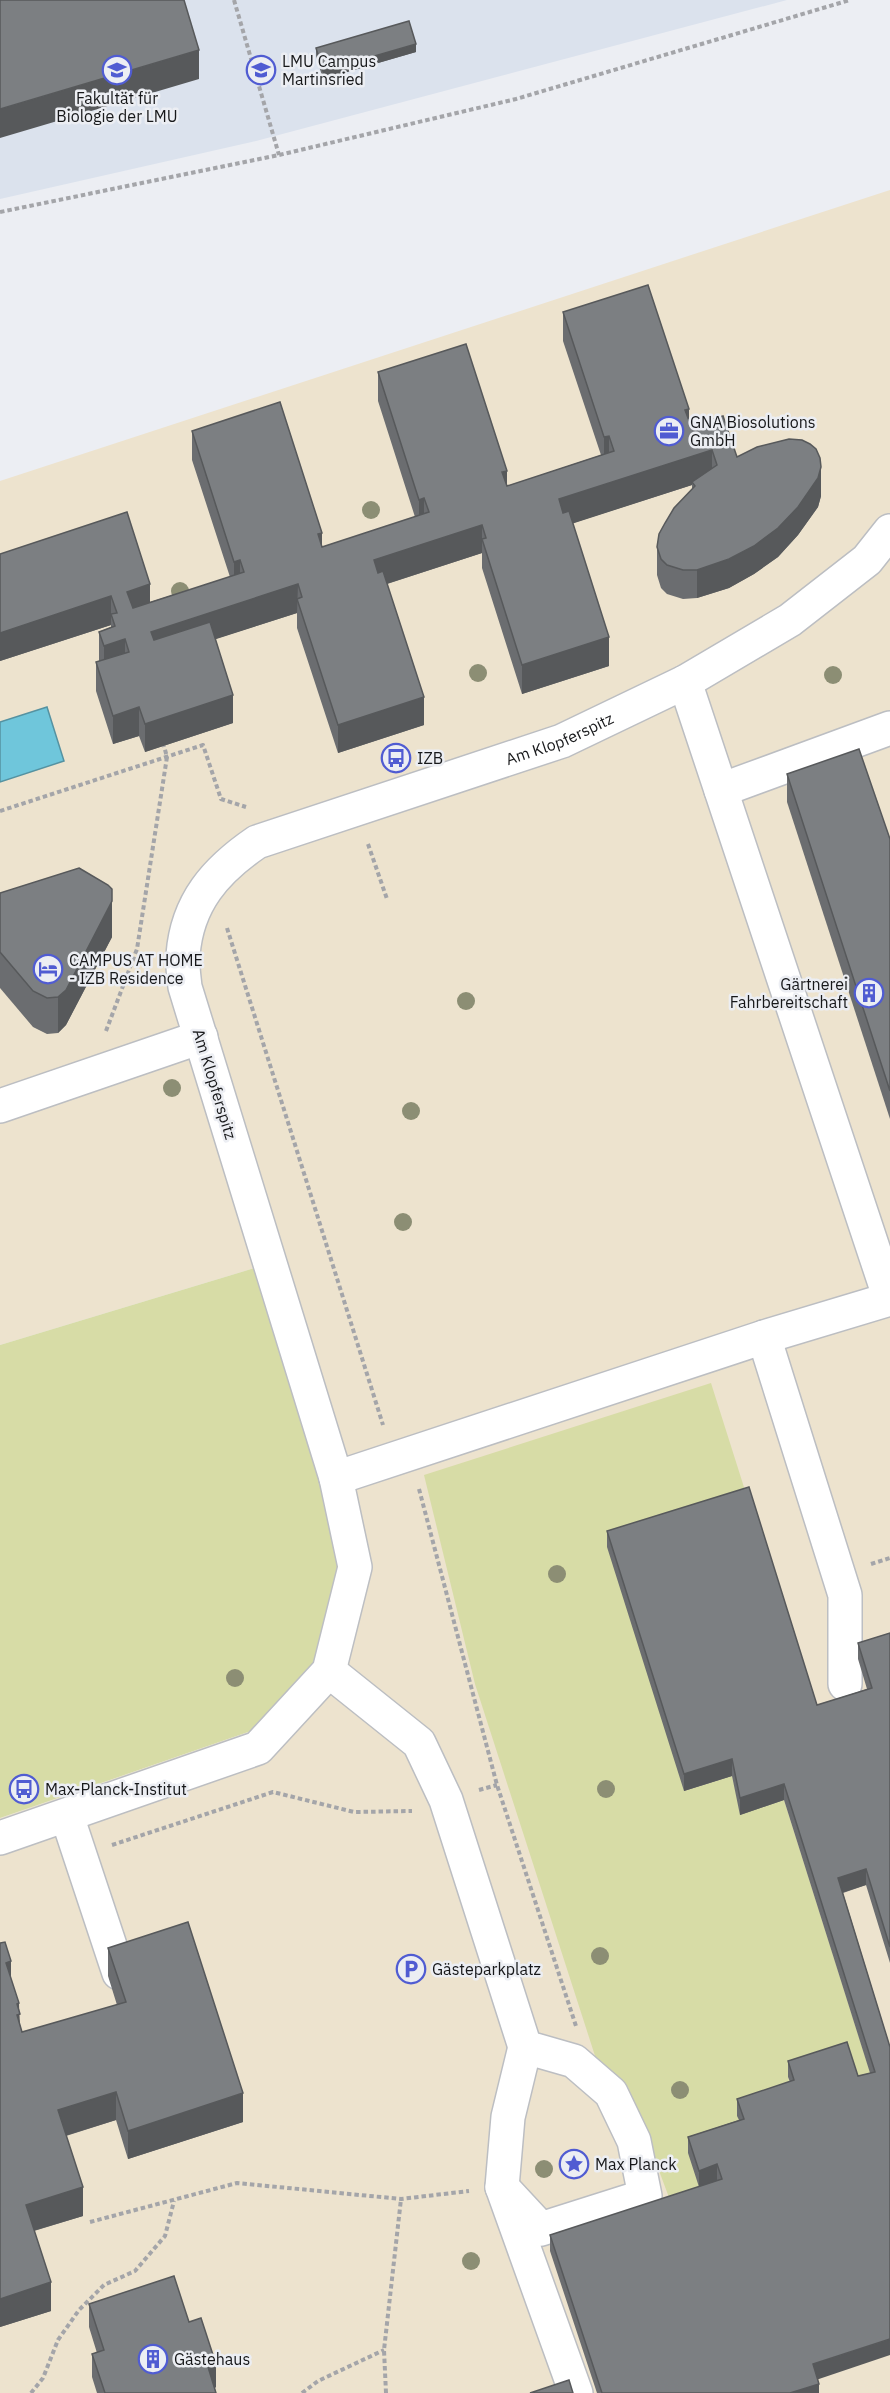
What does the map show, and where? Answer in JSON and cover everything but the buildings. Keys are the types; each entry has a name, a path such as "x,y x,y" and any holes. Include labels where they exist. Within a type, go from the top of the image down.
{"street":[{"name":"Am Klopferspitz","path":"0,1838 258,1748 329,1671 355,1566 336,1478 185,987 183,954 192,917 207,886 229,862 257,842 562,741 686,682 790,620 867,560 890,531"},
{"path":"336,1478 764,1337 890,1299 876,1212 722,790 686,682"},
{"path":"722,790 890,728"},
{"path":"0,1106 201,1037"},
{"path":"764,1337 845,1595 845,1684"},
{"path":"329,1671 419,1743 446,1800 525,2047 508,2117 502,2187 576,2393"},
{"path":"67,1816 119,1973"},
{"path":"502,2187 541,2229 645,2196 634,2141 611,2093 574,2061 525,2047"}],"path":[{"path":"234,0 279,156"},
{"path":"0,212 279,156 516,99 850,0"},
{"path":"0,811 203,745 221,799 253,809"},
{"path":"86,1077 106,1031 136,949 167,757 164,746"},
{"path":"365,841 370,846 387,899"},
{"path":"80,1855 273,1792 354,1812 409,1812 497,1785"},
{"path":"90,2222 237,2183 401,2199 502,2187"},
{"path":"386,2393 384,2350 401,2199"},
{"path":"31,2393 43,2378 58,2340 79,2310 104,2285 135,2271 165,2236 174,2200"},
{"path":"302,2393 318,2381 384,2350"}],"shaded area":[{"name":"LMU Campus Martinsried","path":"0,0 787,0 256,141 0,199"},
{"path":"890,190 890,2393 0,2393 0,1818 257,1729 258,1267 0,1345 0,481"}],"green space":[{"path":"258,1267 332,1504 342,1565 315,1666 257,1729 0,1818 0,1345"},
{"path":"711,1383 749,1503 684,1791 732,1776 741,1814 784,1800 875,2088 788,2077 794,2096 744,2135 717,2181 674,2211 628,2087 597,2062 475,1684 424,1475"}],"water":[{"path":"47,707 64,761 0,782 0,722"}],"place":[{"name":"Fakultät für Biologie der LMU","path":"117,70"},
{"name":"LMU Campus Martinsried","path":"261,70"},
{"name":"GNA Biosolutions GmbH","path":"669,431"},
{"name":"IZB","path":"396,758"},
{"name":"CAMPUS AT HOME - IZB Residence","path":"48,969"},
{"name":"Gärtnerei Fahrbereitschaft","path":"869,993"},
{"name":"Max-Planck-Institut","path":"24,1789"},
{"name":"Gästeparkplatz","path":"411,1969"},
{"name":"Max Planck","path":"574,2164"},
{"name":"Gästehaus","path":"153,2359"}]}
